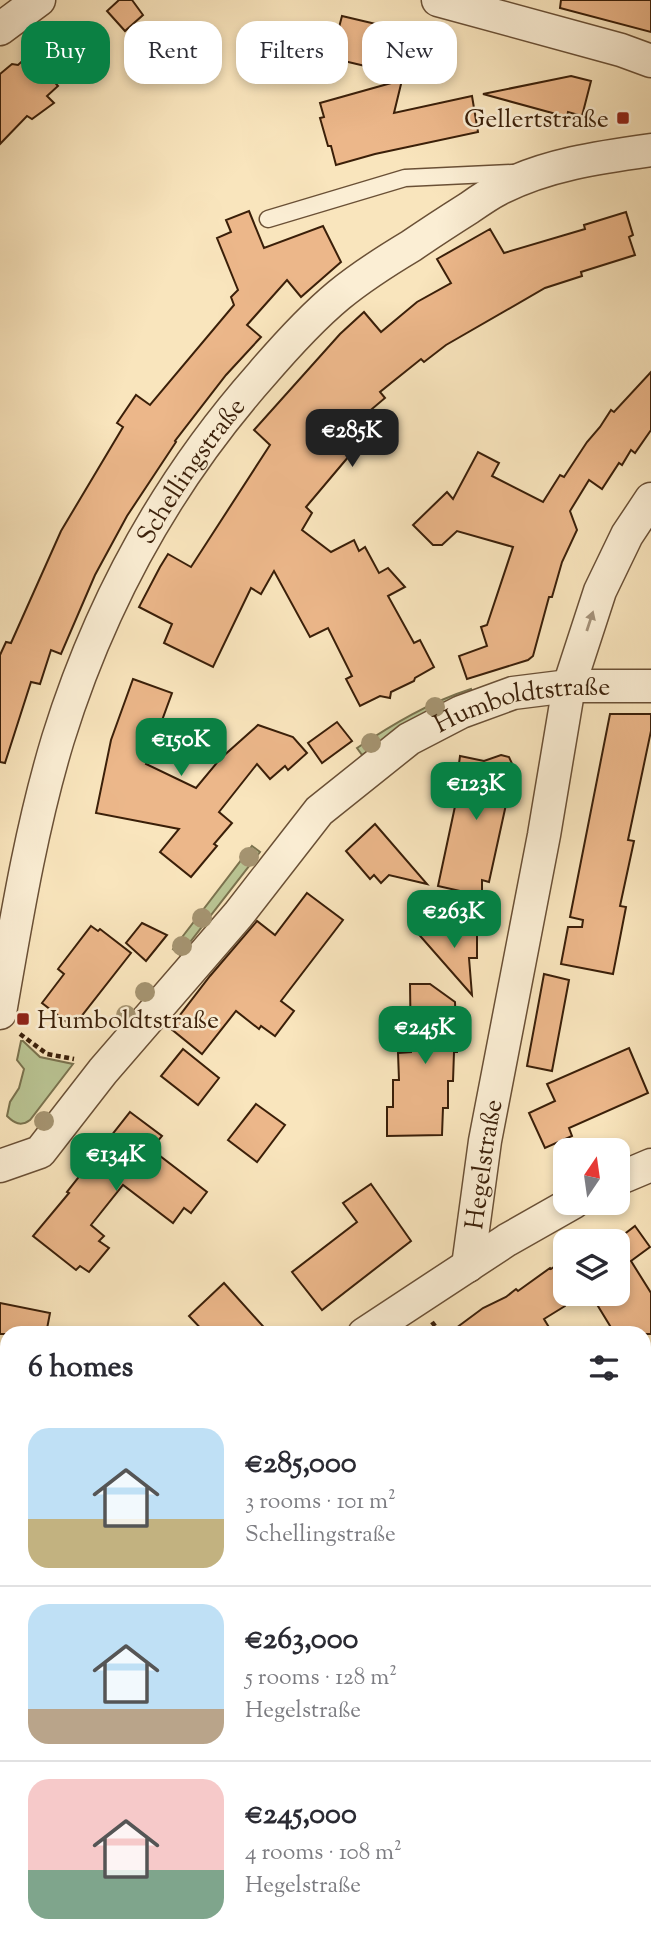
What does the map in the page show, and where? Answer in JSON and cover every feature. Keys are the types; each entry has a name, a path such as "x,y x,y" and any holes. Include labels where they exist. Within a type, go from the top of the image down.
{"street":[{"path":"0,29 39,0"},
{"path":"438,0 621,50 651,61"},
{"name":"Schellingstraße","path":"9,1023 14,933 48,774 66,715 91,646 115,593 156,518 204,444 282,351 338,296 375,268 499,189 542,172 592,159 651,150"},
{"name":"Hegelstraße","path":"468,1266 485,1141 544,835 569,686 600,591 627,536 651,499"},
{"name":"Humboldtstraße","path":"0,1166 40,1152 103,1071 237,915 318,811 409,739 461,712 513,694 569,686 651,686"},
{"path":"630,1174 651,1165"},
{"path":"376,1326 553,1213"}],"lane":[{"path":"268,219 405,178 542,172"}],"path":[{"path":"9,1023 47,1054 72,1057 103,1071"}],"green space":[{"path":"471,689 473,697 384,741 362,755 357,748 412,714"},
{"path":"252,846 260,852 180,955 173,949"},
{"path":"21,1041 40,1057 73,1064 30,1120 21,1124 7,1116 24,1069 17,1060"}],"building":[{"path":"119,0 132,0 143,15 136,21 124,21 124,30 107,11"},
{"path":"561,0 651,0 651,32 560,8"},
{"path":"342,16 363,21 362,65 348,62 348,21 341,21"},
{"path":"21,62 21,84 58,86 47,96 54,103 32,119 27,116 0,144 0,74 12,64 18,65"},
{"path":"571,76 591,81 582,116 568,112 567,117 483,94"},
{"path":"388,84 401,84 394,113 472,96 478,132 336,165 320,118 324,117 320,103"},
{"path":"249,211 264,248 323,226 341,262 301,297 287,280 247,325 261,337 226,375 175,441 127,516 95,575 61,654 51,650 40,684 31,682 5,763 0,762 0,655 6,642 11,643 61,531 123,427 117,423 136,395 150,405 234,305 231,297 238,290 217,238 231,232 226,220"},
{"path":"626,212 633,235 629,237 635,255 581,272 582,276 545,288 446,345 424,362 421,359 380,392 385,398 346,431 360,443 306,507 312,513 302,530 331,552 354,540 359,551 365,547 379,573 388,568 405,587 388,596 414,643 420,640 434,667 391,692 390,698 380,696 360,706 346,679 352,676 328,628 310,637 274,571 261,594 251,588 213,667 164,643 172,624 139,607 160,567 168,554 191,567 270,445 254,430 340,334 364,312 381,332 417,302 451,283 437,259 490,229 504,253 585,229 584,225"},
{"path":"651,372 651,430 635,453 631,450 622,465 619,463 602,489 589,480 570,511 577,530 562,562 552,597 549,597 533,656 528,660 467,679 459,656 487,646 481,627 487,625 513,547 457,531 442,545 433,545 413,525 447,492 453,499 478,452 499,463 492,476 543,502 560,475 564,477 611,410 614,412"},
{"path":"133,679 172,693 146,764 196,788 220,759 258,725 293,737 307,753 288,770 285,766 270,779 257,764 219,812 232,823 191,877 160,852 179,829 96,813 111,740"},
{"path":"610,714 651,714 651,731 628,840 634,841 620,906 626,907 613,974 561,964 568,927 582,927 583,920 570,917"},
{"path":"337,722 352,741 322,763 308,743"},
{"path":"501,755 509,757 514,768 489,882 482,880 482,896 438,886 457,797 448,775 458,771 460,756 484,761"},
{"path":"375,824 427,884 389,875 381,883 374,875 370,879 346,851"},
{"path":"307,893 343,920 281,1001 294,1011 275,1036 261,1026 259,1029 236,1011 202,1054 170,1028 257,921 275,935"},
{"path":"142,923 167,935 146,961 126,943"},
{"path":"91,926 98,931 100,929 131,953 73,1027 42,1003 64,974 58,969"},
{"path":"477,928 477,958 469,958 472,995 414,929"},
{"path":"544,974 569,980 552,1071 527,1066"},
{"path":"410,984 430,984 455,1002 457,1052 454,1052 453,1081 448,1081 448,1108 443,1108 442,1135 387,1136 387,1107 393,1107 393,1080 399,1080 398,1053 411,1052"},
{"path":"629,1048 648,1093 569,1128 572,1136 553,1138 553,1144 545,1148 529,1113 555,1101 547,1084"},
{"path":"183,1049 219,1078 198,1105 161,1076"},
{"path":"256,1104 285,1125 257,1162 228,1140"},
{"path":"130,1112 162,1136 151,1149 207,1192 191,1213 184,1208 173,1223 123,1185 91,1225 104,1236 99,1241 109,1248 89,1272 80,1266 76,1270 33,1236"},
{"path":"371,1184 411,1241 322,1310 292,1272 357,1222 343,1203"},
{"path":"635,1226 650,1247 631,1261 651,1293 651,1326 610,1326 598,1306 630,1306 630,1230"},
{"path":"553,1268 553,1306 565,1306 544,1319 548,1326 459,1326 483,1308 516,1289 518,1291"},
{"path":"224,1283 263,1326 198,1326 189,1316"},
{"path":"0,1303 50,1313 48,1326 0,1326"}],"place":[{"name":"Gellertstraße","path":"623,118"},
{"name":"Humboldtstraße","path":"23,1019"}]}
